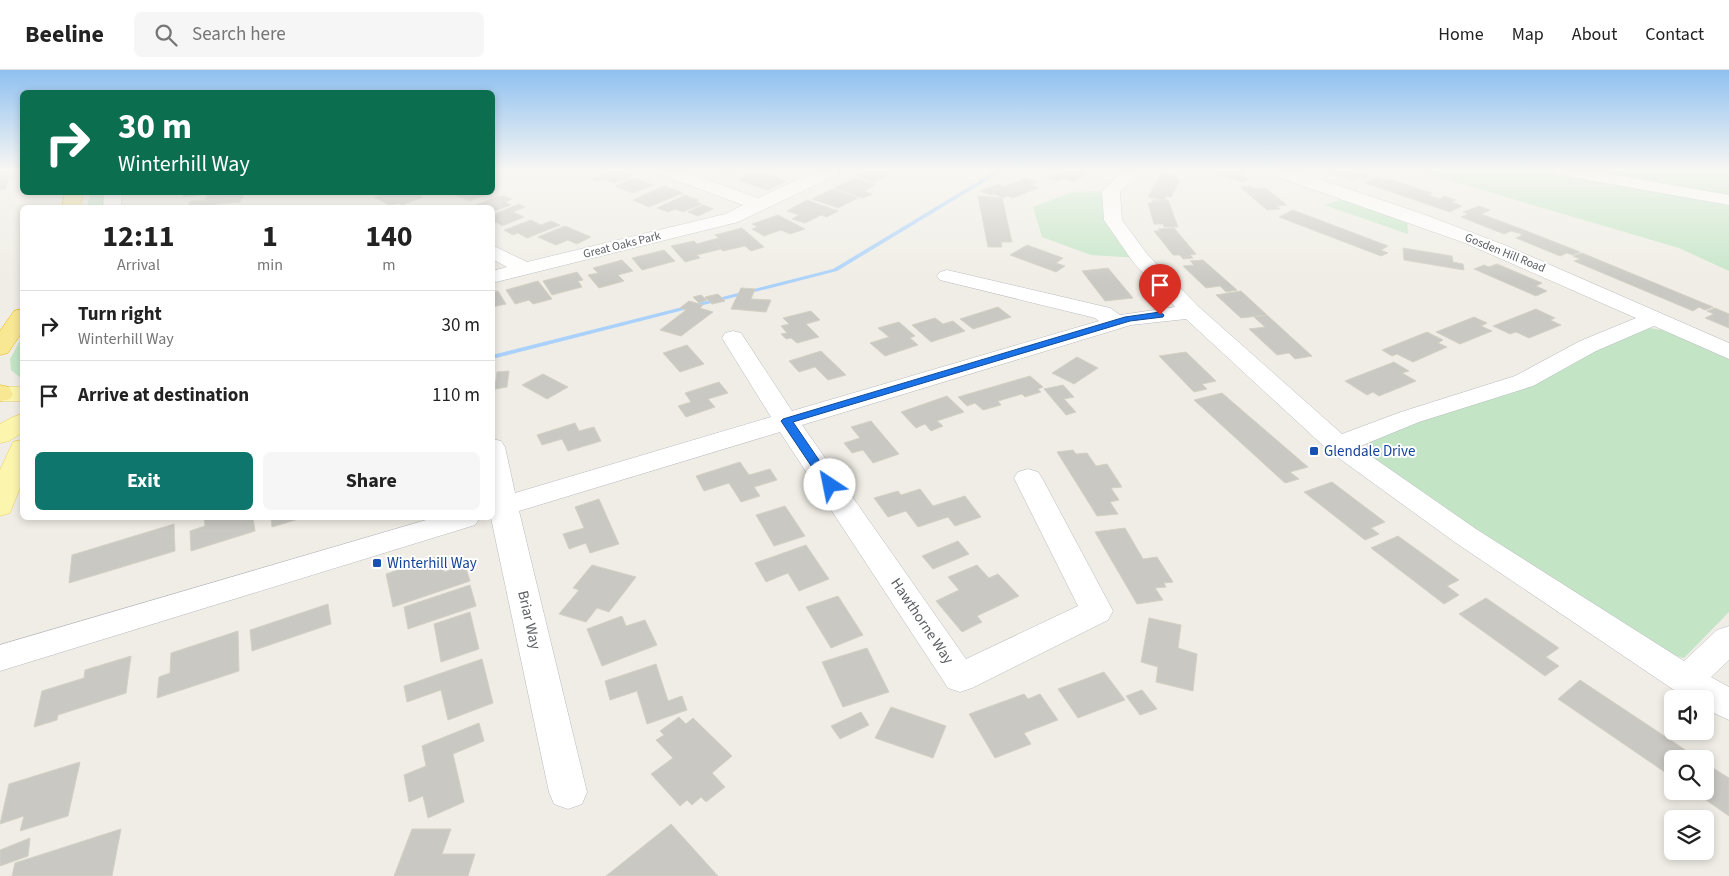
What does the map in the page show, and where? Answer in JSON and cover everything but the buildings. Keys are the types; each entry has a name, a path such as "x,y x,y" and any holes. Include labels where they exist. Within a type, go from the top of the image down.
{"highway":[{"path":"0,348 20,319"}],"main road":[{"path":"0,435 20,423"},
{"path":"0,506 5,474 20,451"}],"street":[{"name":"Great Oaks Park","path":"495,276 731,218 753,208"},
{"path":"1112,208 1113,220 1140,258 1191,312 1338,445 1466,536 1686,680 1729,705"},
{"name":"Gosden Hill Road","path":"1387,208 1593,289 1729,352"},
{"path":"495,253 525,269"},
{"path":"948,276 1102,313 1116,322"},
{"path":"498,507 1116,322 1191,312"},
{"path":"1338,445 1410,417 1524,381 1588,346 1655,318"},
{"name":"Hawthorne Way","path":"733,338 786,421 960,678 1097,612 1028,478"},
{"name":"Briar Way","path":"495,477 498,507 568,792"},
{"path":"0,658 458,520"},
{"path":"1686,680 1729,639"}],"green space":[{"path":"1033,208 1112,208 1113,220 1140,258 1091,255 1042,237"},
{"path":"1332,208 1381,208 1407,217 1408,234"},
{"path":"1542,208 1729,208 1729,271 1679,248"},
{"path":"1643,327 1674,332 1729,358 1729,612 1684,658 1648,649 1365,455 1368,441"},
{"path":"20,341 20,377 11,370 10,359"}],"waterway":[{"path":"495,356 835,270 939,208"}],"place":[{"name":"Glendale Drive","path":"1314,451"},
{"name":"Winterhill Way","path":"377,563"}],"route":[{"path":"830,485 786,421 1129,319 1160,315"}]}
